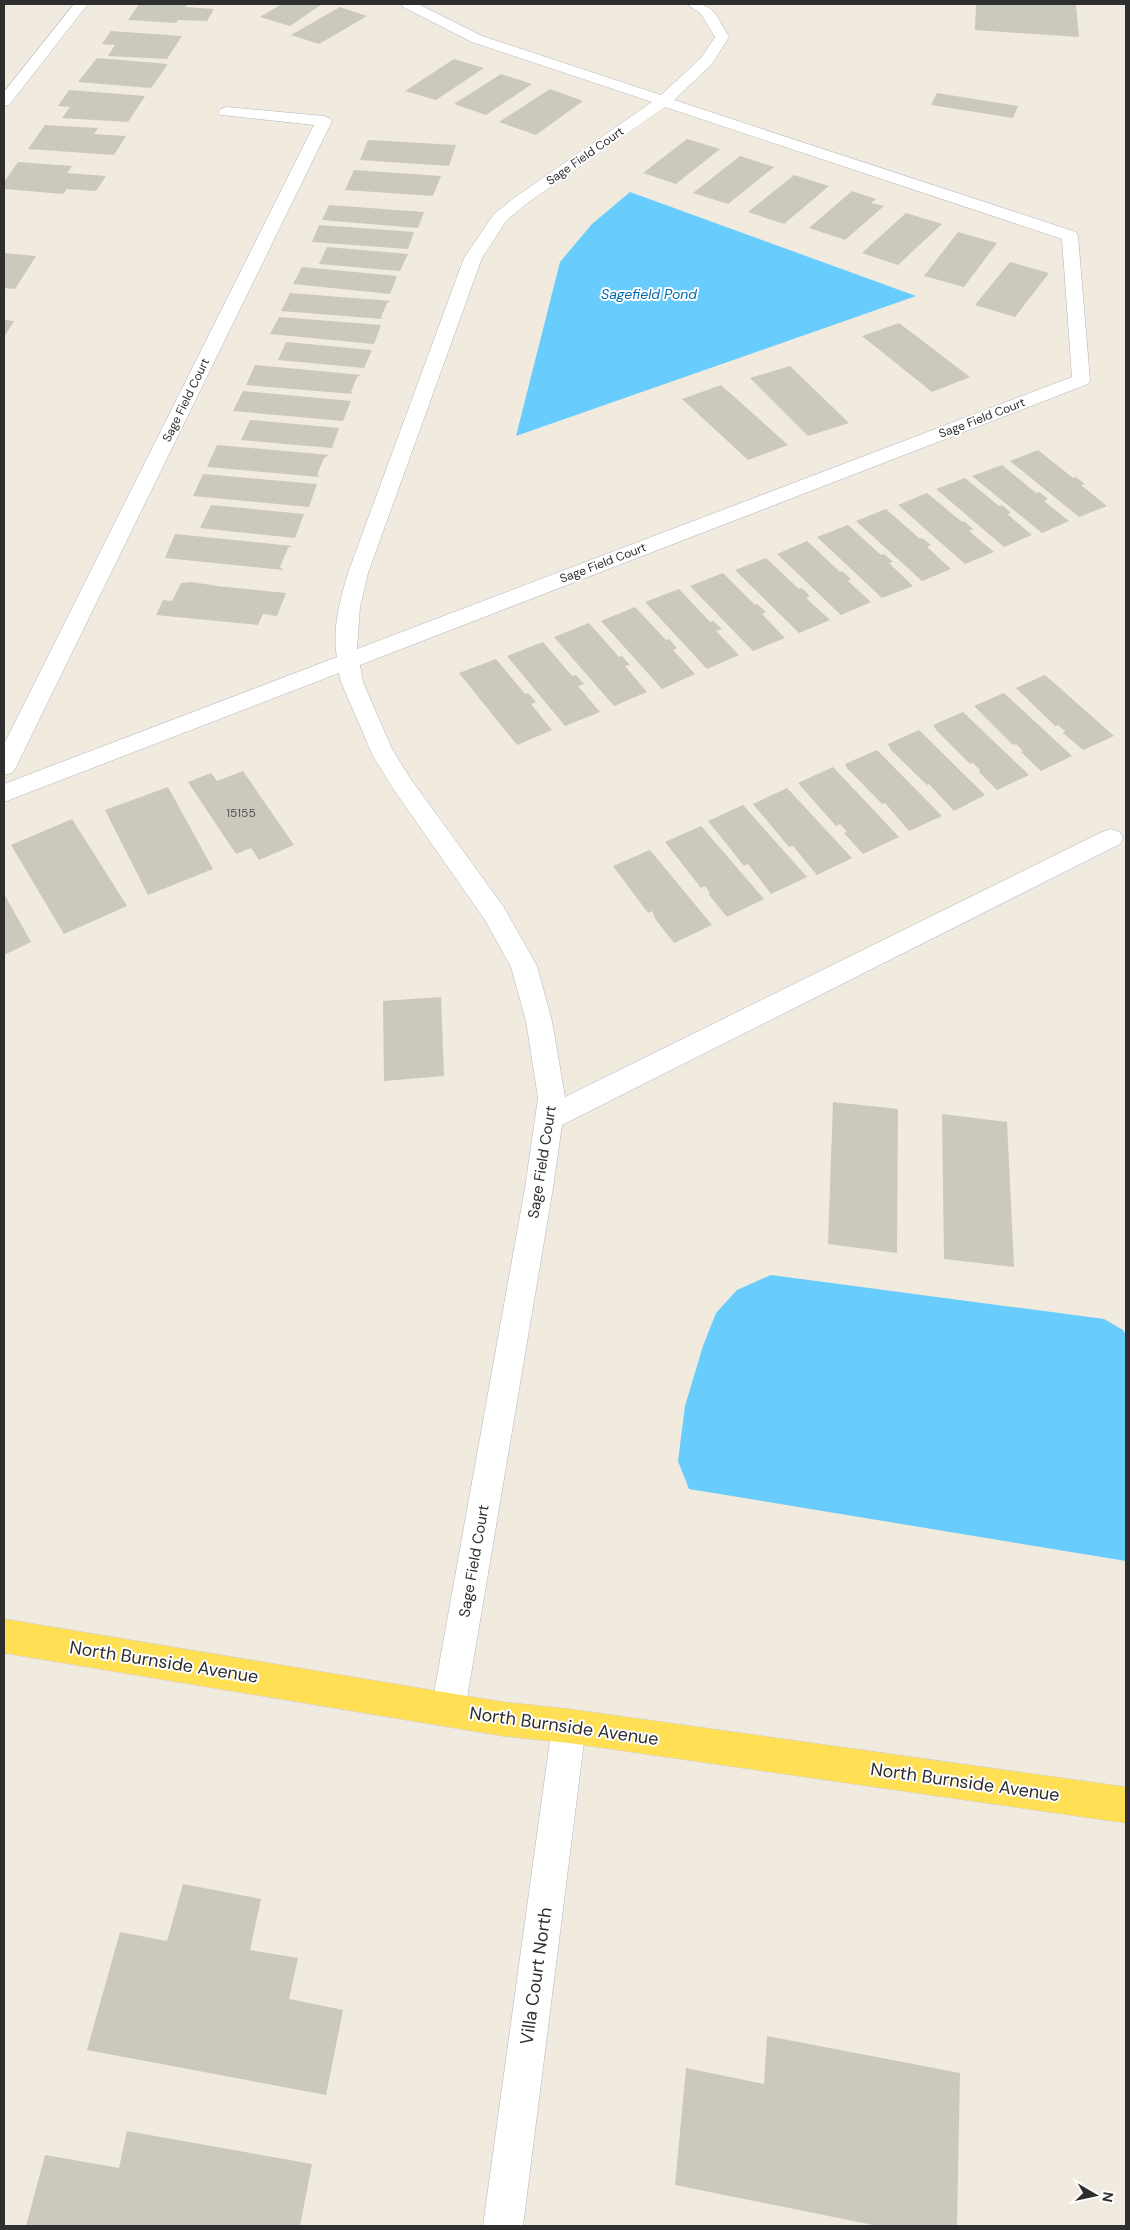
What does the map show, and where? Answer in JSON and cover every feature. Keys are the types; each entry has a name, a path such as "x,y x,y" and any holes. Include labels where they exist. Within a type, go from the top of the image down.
{"main road":[{"name":"North Burnside Avenue","path":"4,1636 503,1719 570,1726 1126,1805"}],"street":[{"path":"4,102 81,4"},
{"name":"Sage Field Court","path":"4,793 1081,380 1070,236 477,39 408,4"},
{"path":"665,100 707,61 722,37 706,11 694,4"},
{"name":"Sage Field Court","path":"448,1710 537,1198 552,1098 539,1021 524,966 494,913 426,820 381,750 352,682 346,647 349,606 358,573 473,258 500,218 520,201 665,100"},
{"name":"Sage Field Court","path":"4,767 324,122 226,112"},
{"path":"549,1118 1111,838"},
{"name":"Villa Court North","path":"502,2226 570,1726"}],"water":[{"name":"Sagefield Pond","path":"630,192 916,296 516,436 560,262 592,224"},
{"path":"771,1275 1104,1319 1123,1330 1126,1335 1126,1561 689,1489 678,1461 685,1406 703,1346 716,1313 737,1290"}],"building":[{"path":"139,4 187,4 185,7 214,9 207,21 178,20 176,23 128,20"},
{"path":"282,4 322,4 290,26 260,17"},
{"path":"976,4 1076,4 1079,37 975,30"},
{"path":"340,7 367,16 319,44 291,35"},
{"path":"111,31 182,36 167,59 108,56 115,45 102,44"},
{"path":"97,58 168,64 151,88 78,82"},
{"path":"454,59 484,68 436,100 405,91"},
{"path":"501,74 532,84 486,115 454,104"},
{"path":"550,89 583,101 536,135 499,122"},
{"path":"69,90 145,96 128,122 62,118 70,107 58,106"},
{"path":"937,93 1018,106 1013,118 931,105"},
{"path":"45,125 98,128 94,134 126,136 114,155 28,149"},
{"path":"687,139 720,149 676,184 643,173"},
{"path":"368,140 456,145 449,166 360,160"},
{"path":"740,156 774,167 728,204 693,193"},
{"path":"18,162 72,166 67,173 106,176 96,191 67,189 63,194 4,189 4,182"},
{"path":"354,170 441,176 433,196 345,190"},
{"path":"794,175 829,186 784,224 748,212"},
{"path":"852,191 876,199 871,203 884,206 845,240 809,228"},
{"path":"329,205 424,212 418,228 322,220"},
{"path":"906,213 942,224 898,265 862,253"},
{"path":"319,225 414,232 408,249 312,242"},
{"path":"958,232 997,243 964,287 924,276"},
{"path":"327,247 408,254 400,271 319,264"},
{"path":"4,253 36,256 15,289 4,288"},
{"path":"1010,262 1049,273 1015,317 975,305"},
{"path":"302,267 397,276 390,294 293,284"},
{"path":"290,293 391,301 387,303 381,317 383,319 281,311"},
{"path":"279,317 381,325 374,344 270,334"},
{"path":"4,320 14,321 4,337"},
{"path":"899,323 970,377 932,392 862,336"},
{"path":"286,342 372,350 364,368 278,360"},
{"path":"255,365 361,375 357,377 351,392 353,394 246,385"},
{"path":"790,366 849,423 808,436 750,378"},
{"path":"721,385 788,445 748,460 682,399"},
{"path":"243,391 351,401 343,421 233,411"},
{"path":"250,420 339,428 332,448 241,440"},
{"path":"217,445 329,455 324,458 317,475 320,477 207,467"},
{"path":"1038,450 1073,478 1076,477 1085,484 1081,485 1107,506 1079,517 1010,461"},
{"path":"1002,465 1036,493 1039,492 1048,499 1044,501 1069,521 1042,533 972,476"},
{"path":"203,474 317,484 309,507 193,496"},
{"path":"965,478 999,506 1002,505 1011,513 1007,514 1032,535 1004,547 936,489"},
{"path":"927,493 962,522 964,521 973,529 969,531 994,552 965,564 898,505"},
{"path":"211,505 304,514 295,538 200,528"},
{"path":"886,509 920,539 922,538 931,545 927,547 951,569 922,581 856,521"},
{"path":"848,525 881,555 884,554 893,562 889,563 913,586 882,598 817,537"},
{"path":"175,534 292,546 288,548 280,567 283,570 165,558"},
{"path":"807,541 840,572 842,571 851,579 848,581 871,602 841,615 777,554"},
{"path":"766,558 799,589 802,588 810,596 806,598 830,620 799,633 735,570"},
{"path":"723,573 755,605 757,604 766,612 762,614 785,638 753,651 690,586"},
{"path":"192,582 286,593 277,616 263,614 258,625 156,615 163,600 172,601 181,583"},
{"path":"679,589 710,622 713,621 722,629 716,631 739,655 707,669 645,602"},
{"path":"635,607 666,640 669,639 677,648 673,650 695,674 662,689 601,621"},
{"path":"589,623 619,657 622,656 630,665 625,666 647,692 614,706 554,637"},
{"path":"543,642 572,676 576,675 584,684 578,686 600,712 565,726 507,656"},
{"path":"496,659 525,694 528,693 536,702 531,704 552,730 517,745 459,673"},
{"path":"1045,675 1114,736 1083,750 1063,733 1065,731 1058,725 1055,726 1016,688"},
{"path":"1004,693 1072,756 1041,771 1021,752 1023,751 1016,744 1013,745 974,706"},
{"path":"963,712 1029,775 997,790 979,772 980,770 973,763 970,764 933,725"},
{"path":"919,730 985,795 954,811 929,784 927,785 891,750 888,744"},
{"path":"877,750 942,816 909,831 885,803 882,804 847,768 845,764"},
{"path":"833,767 899,837 863,854 844,833 847,832 840,824 836,826 798,783"},
{"path":"243,771 294,845 259,860 251,848 236,854 188,782 211,773 217,781"},
{"path":"168,787 213,869 148,895 105,810"},
{"path":"787,788 852,858 817,875 793,846 789,847 753,804"},
{"path":"743,805 807,877 771,894 748,864 744,866 708,821"},
{"path":"72,819 127,906 64,934 11,845"},
{"path":"701,826 764,899 727,917 709,895 710,893 705,886 701,888 665,842"},
{"path":"650,850 712,925 674,943 656,920 652,911 648,913 613,866"},
{"path":"4,894 31,942 4,955"},
{"path":"441,997 444,1076 384,1081 383,1001"},
{"path":"833,1102 898,1109 897,1253 828,1244"},
{"path":"942,1114 1007,1122 1014,1267 944,1259"},
{"path":"183,1884 261,1899 250,1950 298,1958 289,1999 343,2010 326,2095 87,2050 120,1932 167,1941"},
{"path":"767,2036 960,2073 957,2226 878,2226 675,2185 686,2068 764,2084"},
{"path":"127,2131 312,2164 300,2226 26,2226 45,2155 119,2168"}]}
